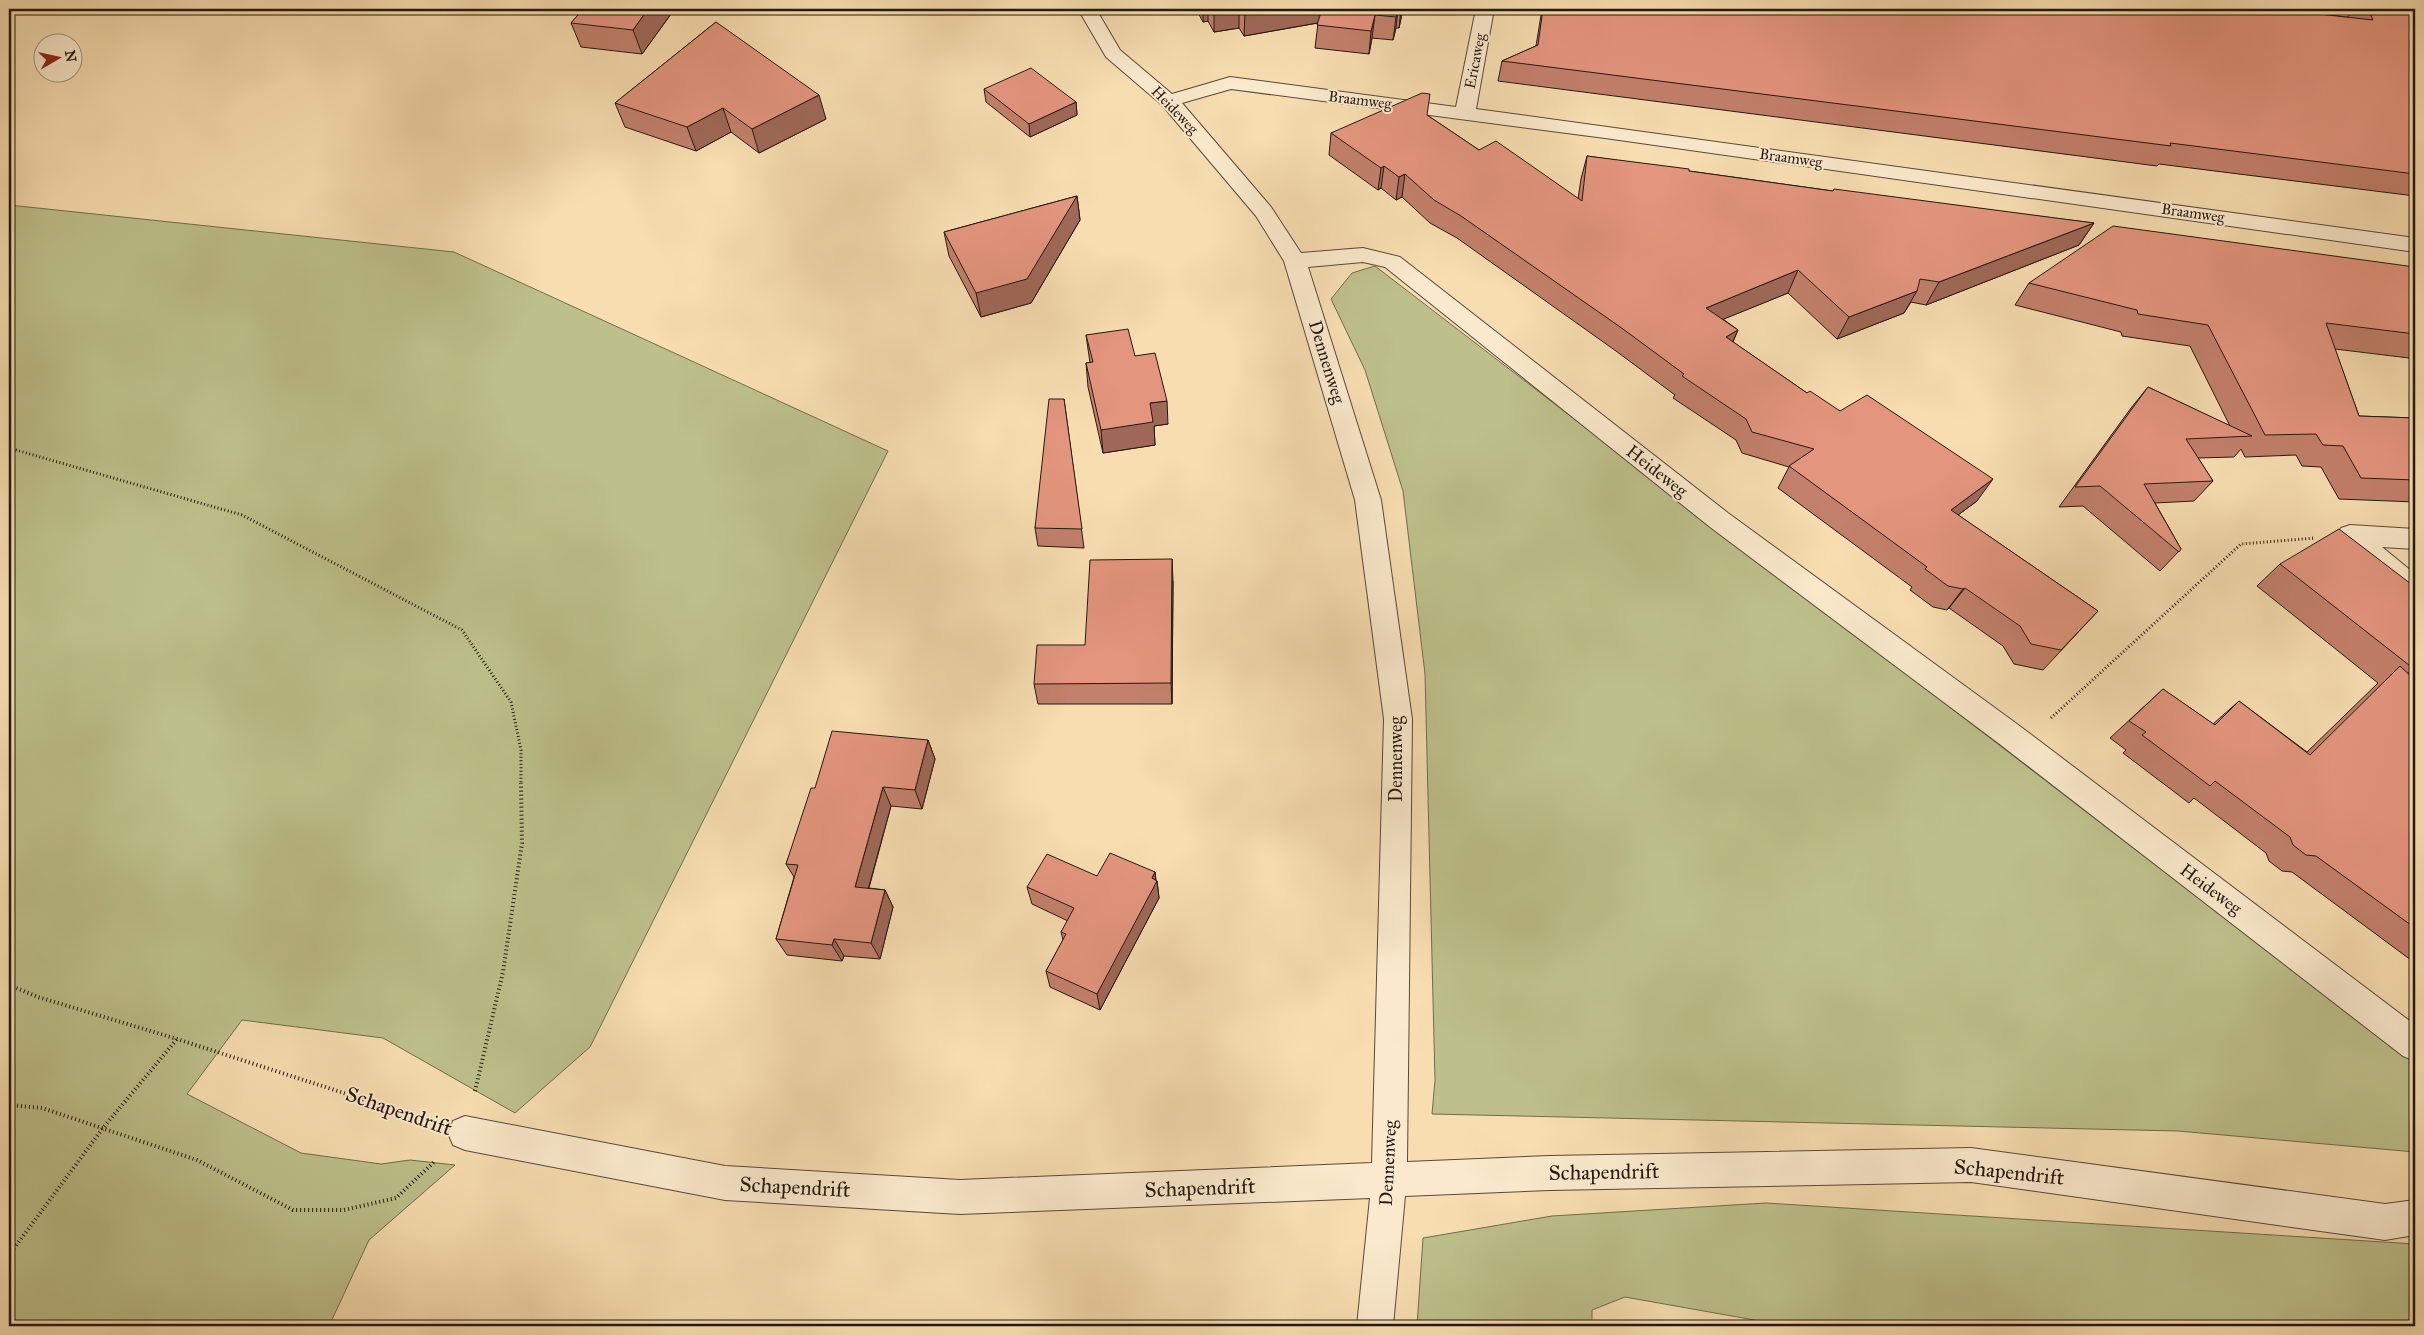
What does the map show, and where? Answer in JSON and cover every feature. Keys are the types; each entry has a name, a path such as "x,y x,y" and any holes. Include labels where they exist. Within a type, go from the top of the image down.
{"street":[{"name":"Heideweg","path":"1087,9 1113,53 1169,101 1264,212"},
{"name":"Ericaweg","path":"1464,113 1485,9"},
{"name":"Braamweg","path":"1169,101 1230,83 1464,113 2415,245"},
{"name":"Dennenweg","path":"1264,212 1294,261 1368,500 1398,719 1389,1180 1375,1326"},
{"name":"Heideweg","path":"1294,261 1363,255 1392,262 1719,520 2006,733 2415,1045"},
{"path":"2350,535 2415,539"},
{"path":"2350,535 2415,590"},
{"name":"Schapendrift","path":"465,1134 725,1183 960,1197 1550,1172 1971,1165 2385,1222 2415,1218"}],"path":[{"path":"2306,16 2315,14 2315,9"},
{"path":"9,448 242,515 462,630 511,702 521,750 522,842 503,972 465,1134 396,1198 344,1210 293,1210 197,1160 42,1108 9,1105"},
{"path":"2006,733 2047,722 2241,544 2350,535"},
{"name":"Schapendrift","path":"9,985 38,997 177,1039 465,1134"},
{"path":"9,1255 103,1128 177,1039"}],"green space":[{"path":"9,205 454,252 888,451 590,1047 515,1113 383,1038 242,1020 187,1094 301,1153 381,1164 410,1160 455,1165 369,1240 329,1326 9,1326"},
{"path":"1375,266 2334,1002 2415,1061 2415,1152 2178,1131 1432,1114 1435,1080 1425,674 1403,491 1365,370 1331,299 1352,273"},
{"path":"1766,1203 2415,1244 2415,1326 1788,1326 1625,1297 1592,1310 1592,1326 1417,1326 1423,1238 1552,1216"}],"building":[{"path":"583,9 648,9 633,30 571,23"},
{"path":"1242,9 1268,9 1245,13"},
{"path":"1322,9 1398,9 1396,17 1375,15 1371,31 1317,25"},
{"path":"1543,9 2273,9 2373,20 2368,9 2415,9 2415,174 2170,143 2171,146 1502,61 1538,45"},
{"path":"716,22 819,95 752,129 723,108 687,127 615,103"},
{"path":"1031,68 1076,102 1029,124 984,89"},
{"path":"1422,93 1430,94 1427,115 1479,150 1496,141 1582,201 1587,156 1833,191 1834,189 2094,223 1939,282 1920,279 1917,291 1849,317 1798,270 1706,308 1738,330 1726,337 1807,393 1810,391 1840,411 1867,395 1993,479 1951,510 2098,611 2061,650 2031,644 2020,626 1965,588 1948,586 1925,569 1927,567 1789,466 1814,449 1752,432 1746,419 1682,376 1684,374 1623,329 1461,216 1434,200 1405,174 1399,177 1384,166 1381,168 1331,133"},
{"path":"1077,196 1027,279 976,293 944,232"},
{"path":"2113,226 2415,267 2415,334 2326,323 2359,416 2415,418 2415,480 2361,478 2343,446 2323,445 2316,434 2265,435 2208,325 2138,314 2137,310 2029,283"},
{"path":"1128,329 1135,356 1155,353 1167,401 1150,403 1153,422 1101,430 1086,363 1093,362 1086,335"},
{"path":"2148,387 2252,436 2186,439 2213,481 2144,484 2181,549 2179,552 2100,486 2075,487"},
{"path":"1049,399 1064,399 1082,529 1035,528"},
{"path":"2339,529 2415,587 2414,669 2280,564"},
{"path":"1172,559 1171,683 1034,684 1037,645 1085,645 1090,560"},
{"path":"2400,666 2415,680 2415,928 2316,856 2306,855 2293,845 2290,837 2215,781 2210,786 2142,735 2146,732 2129,721 2163,689 2215,725 2239,701 2310,755"},
{"path":"832,731 928,740 915,790 883,787 855,887 885,890 871,943 834,939 832,945 776,939 798,865 786,864 811,788 815,788"},
{"path":"1110,853 1155,872 1152,878 1157,881 1097,994 1046,971 1066,934 1061,932 1074,908 1027,887 1047,854 1097,876"}]}
